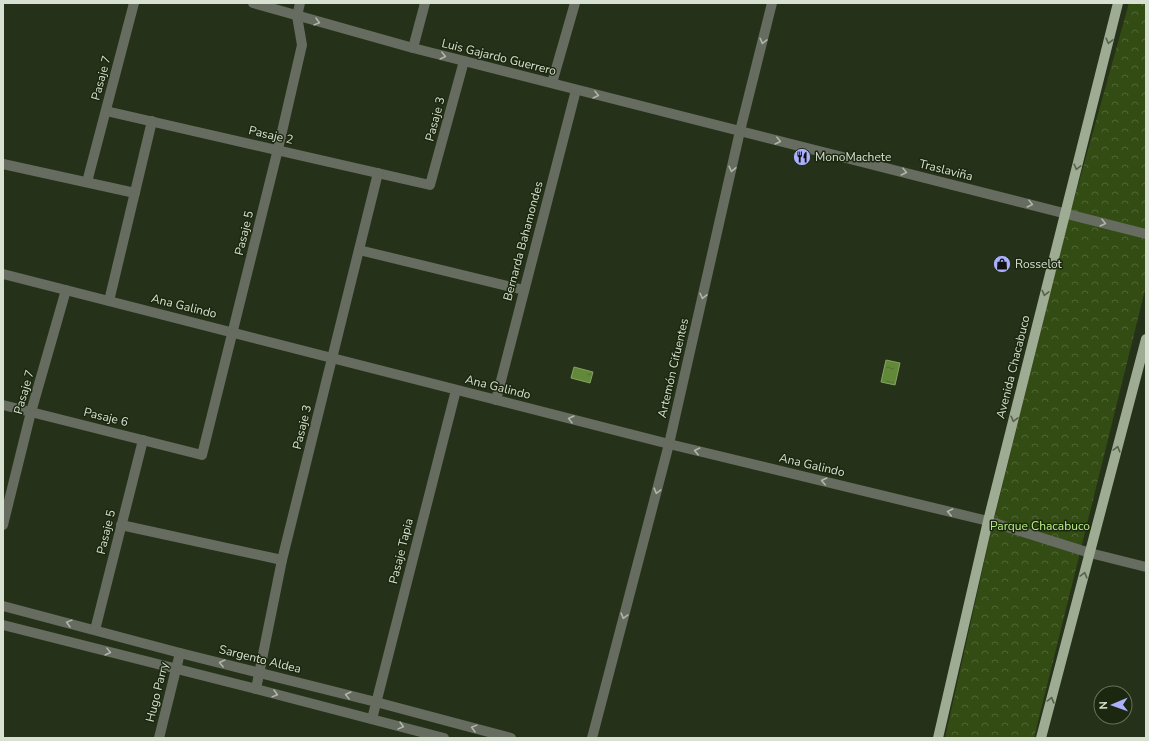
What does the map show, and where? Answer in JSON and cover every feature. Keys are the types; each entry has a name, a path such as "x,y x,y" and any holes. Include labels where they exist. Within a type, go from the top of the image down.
{"main road":[{"name":"Avenida Chacabuco","path":"938,738 988,521 1118,3"},
{"path":"1041,738 1146,338"}],"street":[{"name":"Pasaje 7","path":"87,182 134,3"},
{"name":"Luis Gajardo Guerrero","path":"253,3 413,48 740,131"},
{"path":"297,16 300,3"},
{"path":"413,48 425,3"},
{"path":"552,83 575,3"},
{"name":"Artemón Cifuentes","path":"592,738 669,444 740,131 772,3"},
{"name":"Pasaje 5","path":"202,455 278,149 302,45 297,16"},
{"name":"Pasaje 3","path":"430,185 464,61"},
{"name":"Bernarda Bahamondes","path":"496,400 576,90"},
{"name":"Pasaje 2","path":"106,111 278,149 430,185"},
{"path":"109,301 152,121"},
{"name":"Traslaviña","path":"740,131 1146,234"},
{"path":"3,164 135,193"},
{"name":"Pasaje 3","path":"256,689 282,560 378,173"},
{"path":"359,250 524,290"},
{"name":"Ana Galindo","path":"3,274 669,444 988,521 1090,553 1146,567"},
{"name":"Pasaje 7","path":"3,525 31,412 66,290"},
{"name":"Pasaje Tapia","path":"372,719 456,390"},
{"name":"Pasaje 6","path":"3,405 202,455"},
{"name":"Pasaje 5","path":"95,630 143,440"},
{"path":"121,525 282,560"},
{"name":"Sargento Aldea","path":"3,606 512,738"},
{"path":"3,625 444,738"},
{"name":"Hugo Parry","path":"159,738 180,653"}],"green space":[{"name":"Parque Chacabuco","path":"1129,3 1146,3 1146,286 1034,738 945,738 992,527 1070,214"}],"water":[{"path":"886,360 900,363 895,385 881,382"},
{"path":"574,367 593,372 590,383 571,378"}],"place":[{"name":"MonoMachete","path":"802,157"},
{"name":"Rosselot","path":"1002,264"}]}
